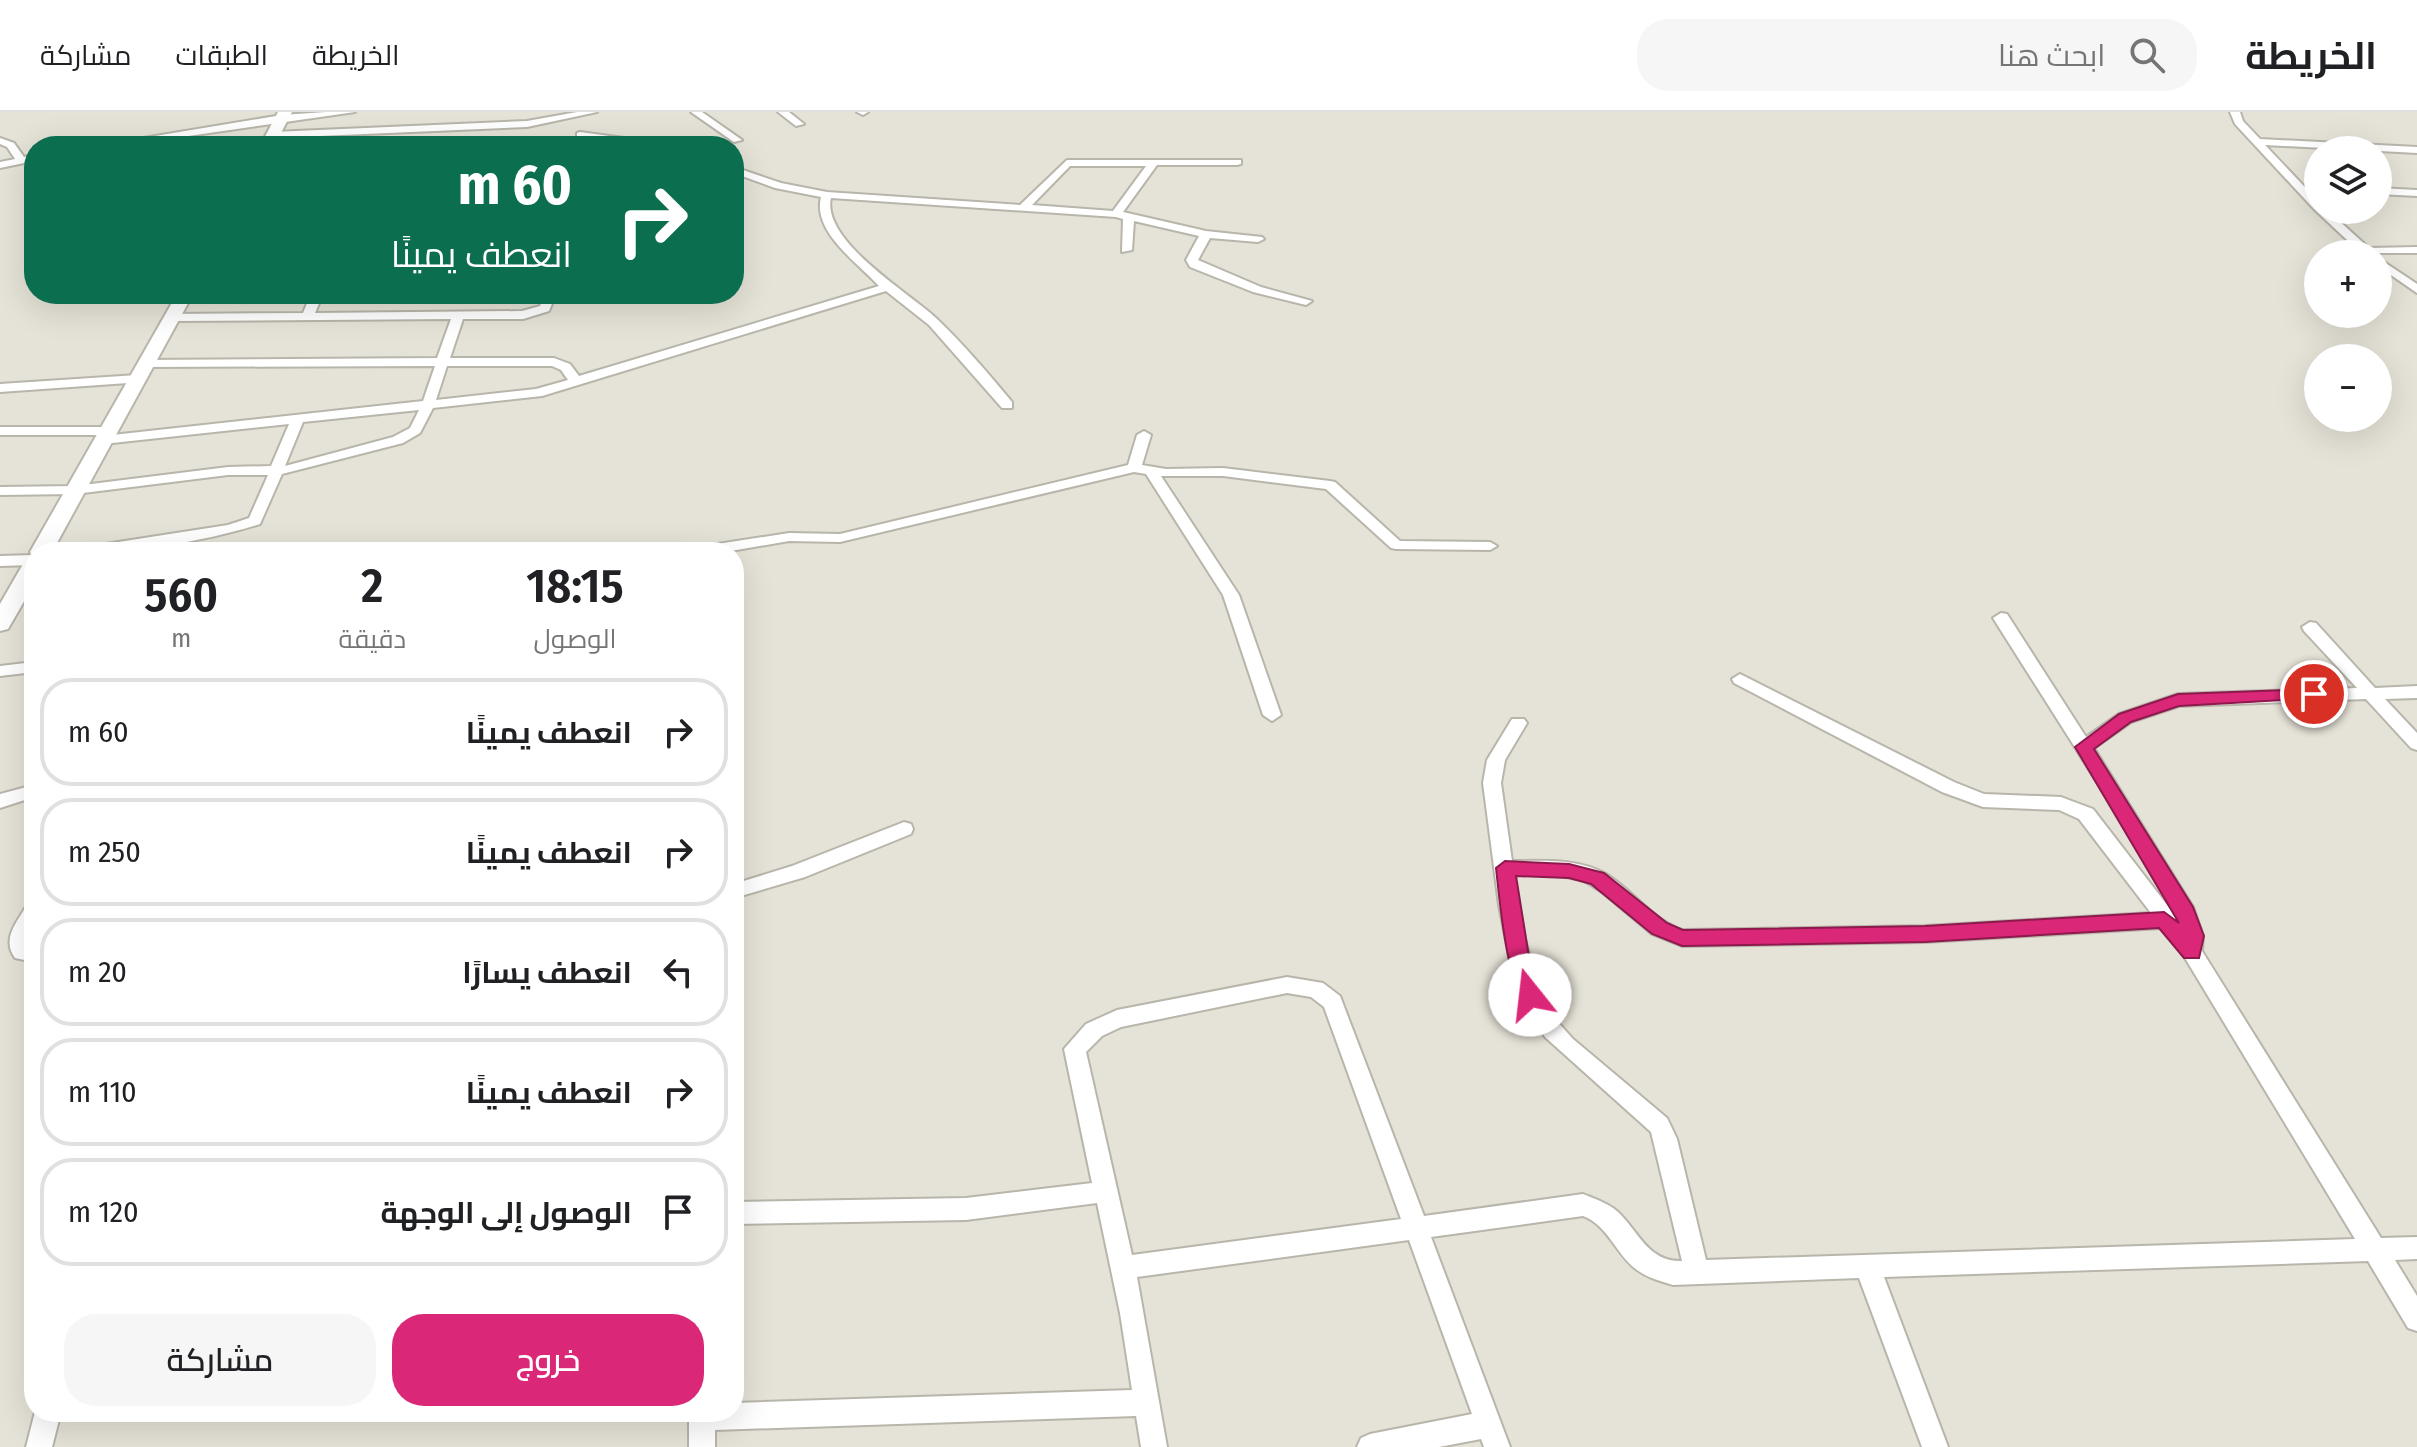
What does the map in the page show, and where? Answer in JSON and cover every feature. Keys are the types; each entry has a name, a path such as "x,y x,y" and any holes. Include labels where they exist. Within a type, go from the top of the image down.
{"street":[{"path":"161,136 283,116 350,112"},
{"path":"317,136 563,119 592,112"},
{"path":"696,112 731,136"},
{"path":"783,112 799,124"},
{"path":"2235,112 2236,119 2304,191"},
{"path":"272,136 283,116"},
{"path":"563,119 577,136"},
{"path":"385,136 387,130"},
{"path":"0,141 16,150 22,161 0,165"},
{"path":"2257,142 2417,150"},
{"path":"1126,250 1123,215 1154,162"},
{"path":"1023,208 1067,163 1237,162"},
{"path":"744,174 779,186 827,195 1123,215 1206,234 1258,239"},
{"path":"2392,192 2417,193"},
{"path":"827,195 823,202 827,222 887,287 897,291 933,324 1007,405"},
{"path":"2336,224 2354,240"},
{"path":"1206,234 1192,260 1194,265 1257,290 1306,301"},
{"path":"2392,251 2417,250"},
{"path":"2392,271 2417,289"},
{"path":"0,431 106,436 537,393 887,287"},
{"path":"46,542 179,304"},
{"path":"308,316 313,304"},
{"path":"172,317 531,315 545,308 546,304"},
{"path":"0,491 75,490 228,471 316,465 409,435 428,405 458,315"},
{"path":"0,388 142,371 444,363 554,362 566,367 576,382"},
{"path":"178,542 255,521 298,419"},
{"path":"1144,435 1142,469 1231,595 1272,715"},
{"path":"744,544 789,537 840,538 1142,469 1223,472 1330,485 1396,545 1490,546"},
{"path":"0,561 24,562"},
{"path":"0,624 24,580"},
{"path":"2001,618 2183,907 2193,936 2192,952"},
{"path":"2310,627 2417,744"},
{"path":"0,671 24,668"},
{"path":"1740,679 1948,787 1983,800 2075,807 2097,824 2164,920 2192,952 2417,1319"},
{"path":"2084,747 2125,718 2178,700 2417,692"},
{"path":"1518,723 1492,771 1519,957 1530,995 1552,1031 1659,1125 1666,1139 1696,1271"},
{"path":"0,801 24,794"},
{"path":"744,888 798,872 904,829"},
{"path":"1505,868 1569,871 1597,878 1659,929 1682,938 1925,934 2164,920"},
{"path":"24,933 18,947 24,952"},
{"path":"1154,1447 1148,1403 1075,1049 1083,1039 1117,1019 1302,985 1326,993 1333,1002 1493,1436 1370,1447"},
{"path":"744,1213 966,1209 1103,1192"},
{"path":"1121,1268 1583,1205 1607,1215 1642,1263 1656,1271 2417,1248"},
{"path":"1867,1266 1935,1447"},
{"path":"744,1413 1148,1403"},
{"path":"39,1447 46,1422"},
{"path":"702,1422 702,1447"}],"route":[{"path":"1530,995 1519,957 1505,868 1569,871 1597,878 1659,929 1670,936 1682,938 1925,934 2164,920 2192,952 2191,923 2183,907 2084,747 2125,718 2149,707 2178,700 2314,694"}]}
